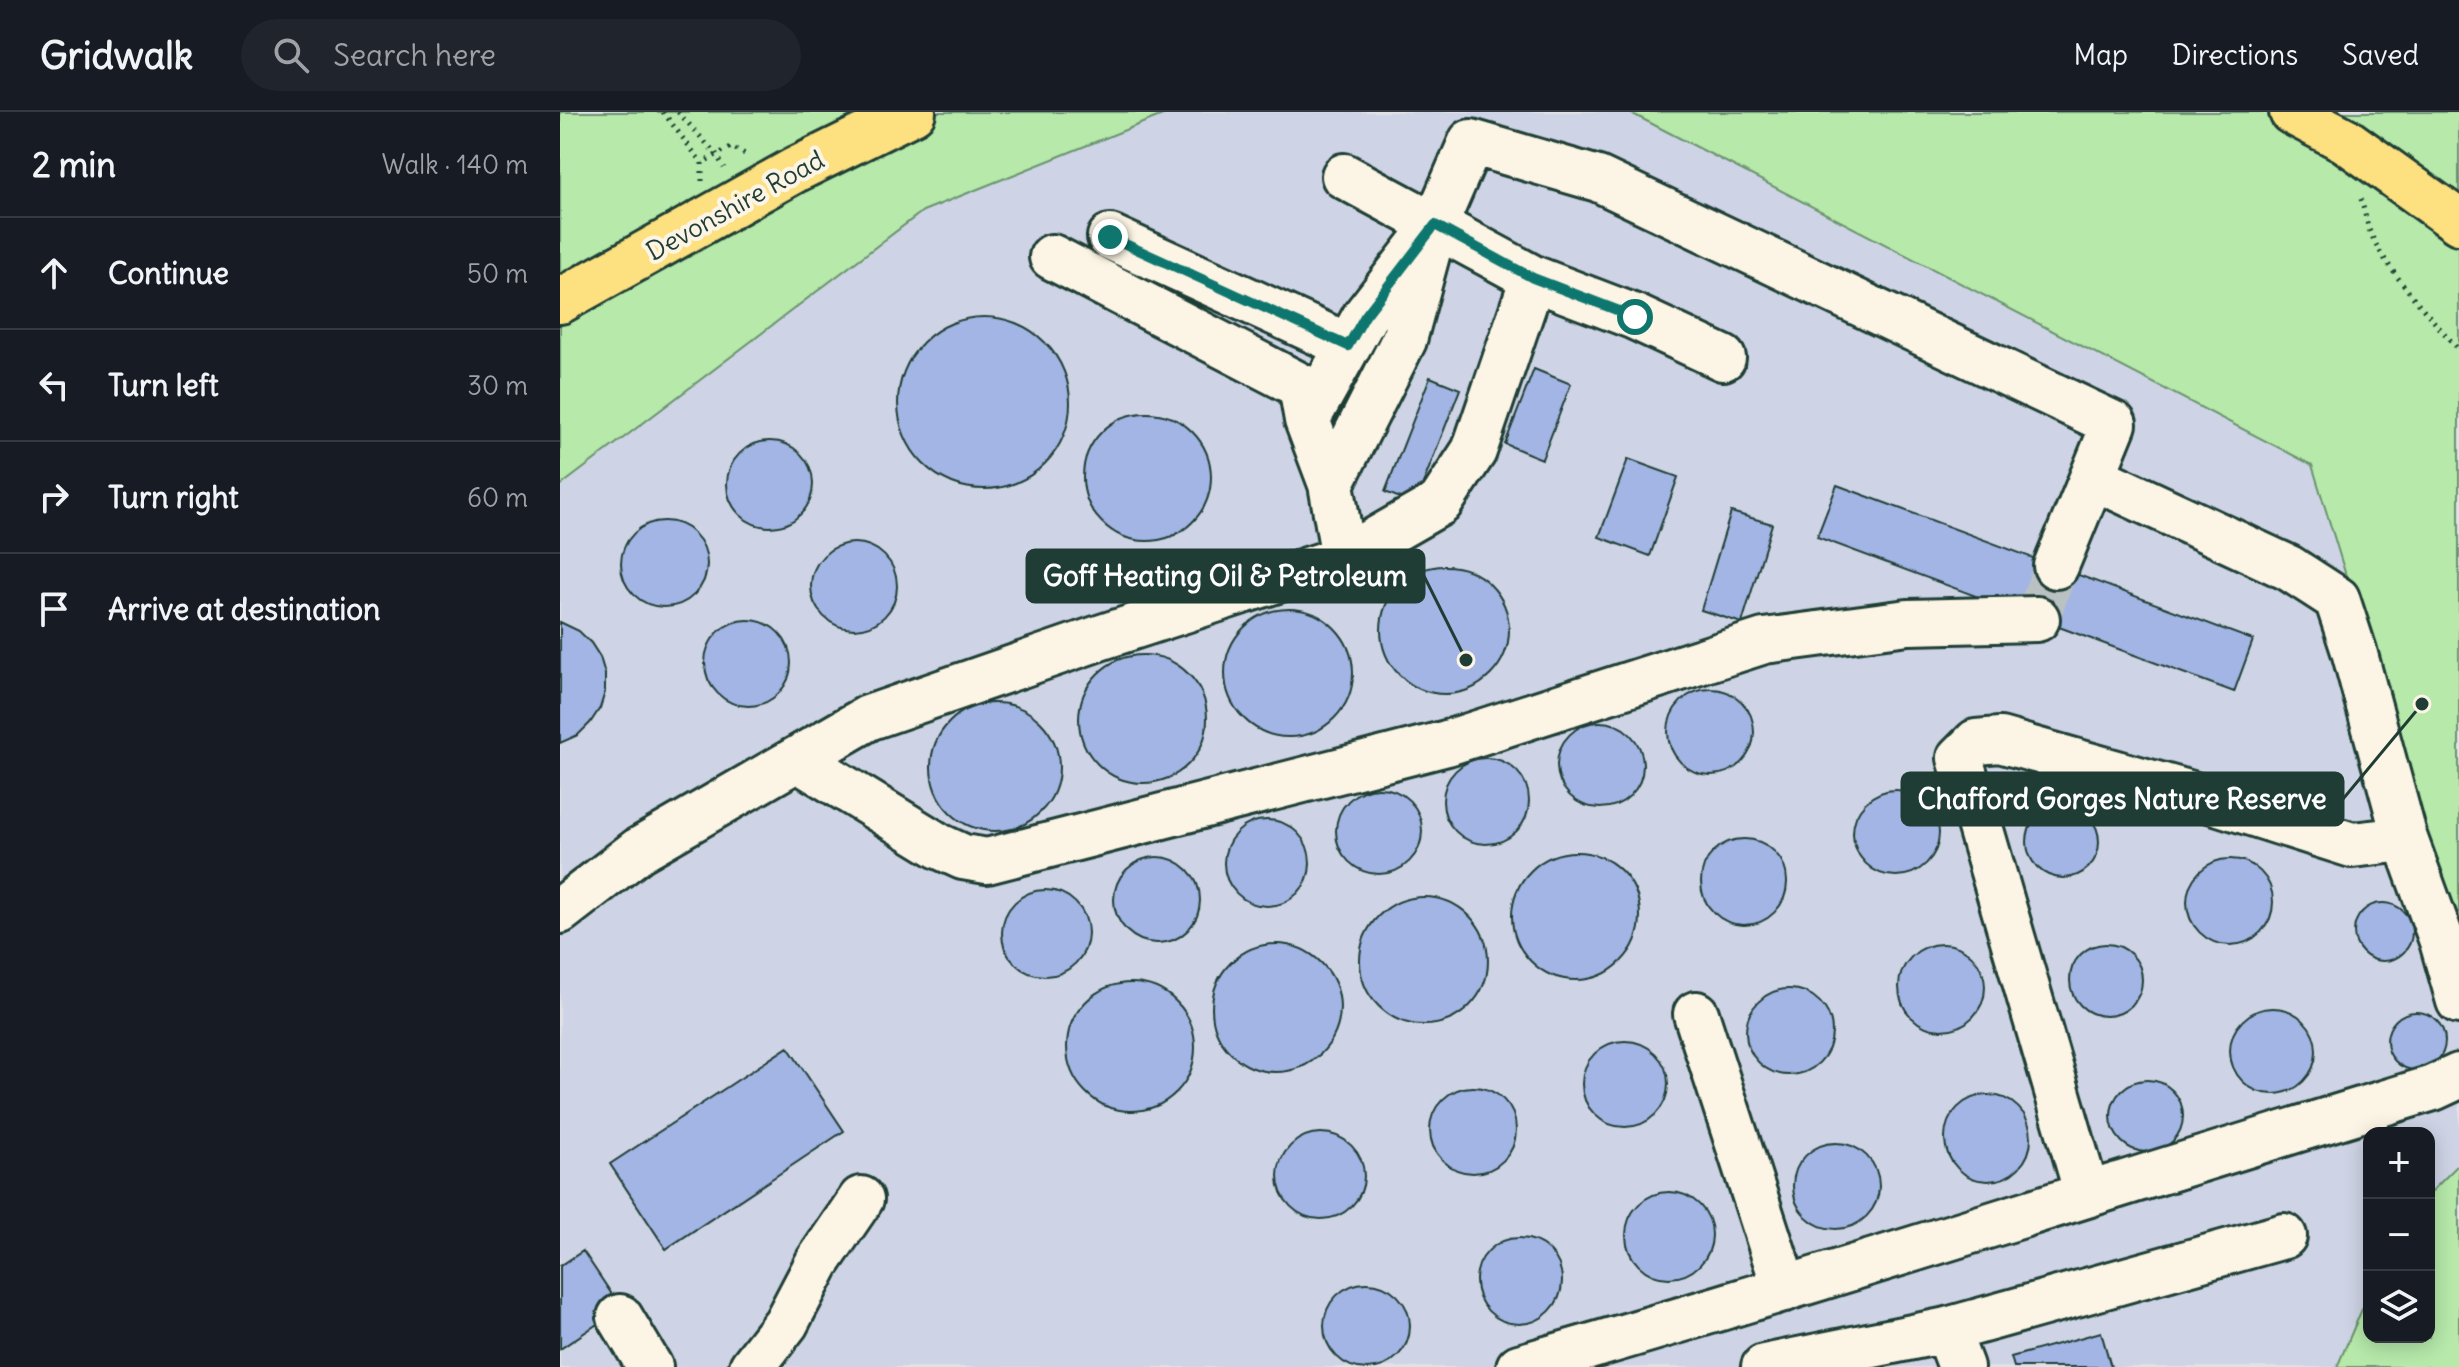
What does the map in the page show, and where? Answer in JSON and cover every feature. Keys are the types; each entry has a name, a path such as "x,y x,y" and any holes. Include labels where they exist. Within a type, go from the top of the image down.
{"main road":[{"name":"Devonshire Road","path":"560,301 795,170 913,112"},
{"path":"2292,112 2345,140 2459,222"}],"lane":[{"path":"1331,484 1404,340 1435,225 1471,142 1598,179 2114,424 2056,566"},
{"path":"1344,176 1533,278 1635,317 1723,358"},
{"path":"1307,420 1365,316 1435,225"},
{"path":"1110,237 1348,346"},
{"path":"1052,257 1301,386 1307,420 1331,484 1344,558"},
{"path":"560,911 639,850 868,718 1344,558 1440,503 1474,451 1533,278"},
{"path":"2093,477 2289,568 2337,599 2405,839 2442,941 2459,1001"},
{"path":"797,759 939,846 963,857 987,861 1447,743 1764,641 1908,622 2037,619"},
{"path":"2087,1194 1960,758 1976,742 2000,740 2188,793 2352,845 2405,839"},
{"path":"1696,1014 1785,1289"},
{"path":"1519,1367 1785,1289 2433,1088 2459,1076"},
{"path":"752,1367 786,1323 818,1262 861,1199"},
{"path":"1764,1367 1954,1348 2284,1236"},
{"path":"620,1317 650,1367"}],"path":[{"path":"663,112 702,163"},
{"path":"678,112 717,155 742,200"},
{"path":"2370,232 2419,305 2459,350"}],"shaded area":[{"path":"1170,112 1629,112 2312,465 2459,944 2459,1164 2435,1188 2435,1127 2363,1127 2363,1307 2337,1367 560,1367 560,486 923,211"}],"green space":[{"path":"560,112 1170,112 923,211 560,486"},
{"path":"1629,112 2459,112 2459,944 2312,465"},
{"path":"2459,1164 2459,1367 2337,1367 2363,1307 2363,1343 2435,1343 2435,1188"}],"building":[{"path":"984,317 1017,324 1045,342 1063,370 1070,403 1063,436 1045,464 1017,482 984,489 951,482 923,464 905,436 898,403 905,370 923,342 951,324"},
{"path":"1534,369 1571,384 1542,459 1505,444"},
{"path":"1430,377 1460,389 1415,504 1385,492"},
{"path":"1147,413 1171,418 1192,432 1206,453 1211,477 1206,501 1192,522 1171,536 1147,541 1123,536 1102,522 1088,501 1083,477 1088,453 1102,432 1123,418"},
{"path":"770,441 794,448 806,460 813,484 806,508 794,520 770,527 746,520 734,508 727,484 734,460 746,448"},
{"path":"1628,459 1678,477 1650,556 1599,537"},
{"path":"1837,485 2253,640 2234,692 1817,537"},
{"path":"1731,512 1772,524 1742,623 1701,610"},
{"path":"664,521 688,528 700,540 707,564 700,588 688,600 664,607 640,600 628,588 621,564 628,540 640,528"},
{"path":"854,543 878,550 890,562 897,586 890,610 878,622 854,629 830,622 818,610 811,586 818,562 830,550"},
{"path":"1445,566 1469,571 1490,585 1504,606 1509,630 1504,654 1490,675 1469,689 1445,694 1421,689 1400,675 1386,654 1381,630 1386,606 1400,585 1421,571"},
{"path":"1289,609 1313,614 1334,628 1348,649 1353,673 1348,697 1334,718 1313,732 1289,737 1265,732 1244,718 1230,697 1225,673 1230,649 1244,628 1265,614"},
{"path":"748,620 772,627 784,639 791,663 784,687 772,699 748,706 724,699 712,687 705,663 712,639 724,627"},
{"path":"560,622 579,631 600,657 605,674 605,692 600,708 590,723 578,735 560,743"},
{"path":"1143,655 1167,660 1188,674 1202,695 1207,719 1202,743 1188,764 1167,778 1143,783 1119,778 1098,764 1084,743 1079,719 1084,695 1098,674 1119,660"},
{"path":"1711,689 1735,696 1747,708 1754,732 1747,756 1735,768 1711,775 1687,768 1675,756 1668,732 1675,708 1687,696"},
{"path":"995,703 1019,708 1040,722 1054,743 1059,767 1054,791 1040,812 1019,826 995,831 971,826 950,812 936,791 931,767 936,743 950,722 971,708"},
{"path":"1600,722 1624,729 1636,741 1643,765 1636,789 1624,801 1600,808 1576,801 1564,789 1557,765 1564,741 1576,729"},
{"path":"1486,758 1510,765 1522,777 1529,801 1522,825 1510,837 1486,844 1462,837 1450,825 1443,801 1450,777 1462,765"},
{"path":"1379,788 1403,795 1415,807 1422,831 1415,855 1403,867 1379,874 1355,867 1343,855 1336,831 1343,807 1355,795"},
{"path":"1896,790 1920,797 1932,809 1939,833 1932,857 1920,869 1896,876 1872,869 1860,857 1853,833 1860,809 1872,797"},
{"path":"2063,806 2083,812 2093,822 2099,842 2093,862 2083,872 2063,878 2043,872 2033,862 2027,842 2033,822 2043,812"},
{"path":"1267,820 1291,827 1303,839 1310,863 1303,887 1291,899 1267,906 1243,899 1231,887 1224,863 1231,839 1243,827"},
{"path":"1744,839 1768,846 1780,858 1787,882 1780,906 1768,918 1744,925 1720,918 1708,906 1701,882 1708,858 1720,846"},
{"path":"1576,852 1600,857 1621,871 1635,892 1640,916 1635,940 1621,961 1600,975 1576,980 1552,975 1531,961 1517,940 1512,916 1517,892 1531,871 1552,857"},
{"path":"1157,857 1181,864 1193,876 1200,900 1193,924 1181,936 1157,943 1133,936 1121,924 1114,900 1121,876 1133,864"},
{"path":"2230,859 2254,866 2266,878 2273,902 2266,926 2254,938 2230,945 2206,938 2194,926 2187,902 2194,878 2206,866"},
{"path":"1045,890 1069,897 1081,909 1088,933 1081,957 1069,969 1045,976 1021,969 1009,957 1002,933 1009,909 1021,897"},
{"path":"1424,897 1448,902 1469,916 1483,937 1488,961 1483,985 1469,1006 1448,1020 1424,1025 1400,1020 1379,1006 1365,985 1360,961 1365,937 1379,916 1400,902"},
{"path":"2383,903 2394,905 2403,912 2410,921 2410,943 2403,952 2394,959 2383,961 2372,959 2363,952 2356,943 2354,932 2356,921 2363,912 2372,905"},
{"path":"1276,944 1300,949 1321,963 1335,984 1340,1008 1335,1032 1321,1053 1300,1067 1276,1072 1252,1067 1231,1053 1217,1032 1212,1008 1217,984 1231,963 1252,949"},
{"path":"1942,944 1966,951 1978,963 1985,987 1978,1011 1966,1023 1942,1030 1918,1023 1906,1011 1899,987 1906,963 1918,951"},
{"path":"2106,944 2126,950 2136,960 2142,980 2136,1000 2126,1010 2106,1016 2086,1010 2076,1000 2070,980 2076,960 2086,950"},
{"path":"1131,983 1155,988 1176,1002 1190,1023 1195,1047 1190,1071 1176,1092 1155,1106 1131,1111 1107,1106 1086,1092 1072,1071 1067,1047 1072,1023 1086,1002 1107,988"},
{"path":"1789,989 1813,996 1825,1008 1832,1032 1825,1056 1813,1068 1789,1075 1765,1068 1753,1056 1746,1032 1753,1008 1765,996"},
{"path":"2273,1008 2297,1015 2309,1027 2316,1051 2309,1075 2297,1087 2273,1094 2249,1087 2237,1075 2230,1051 2237,1027 2249,1015"},
{"path":"2416,1012 2427,1014 2436,1021 2443,1030 2443,1052 2436,1061 2427,1068 2416,1070 2405,1068 2396,1061 2389,1052 2387,1041 2389,1030 2396,1021 2405,1014"},
{"path":"1625,1041 1649,1048 1661,1060 1668,1084 1661,1108 1649,1120 1625,1127 1601,1120 1589,1108 1582,1084 1589,1060 1601,1048"},
{"path":"788,1047 844,1131 666,1249 610,1164"},
{"path":"2147,1080 2167,1086 2177,1096 2183,1116 2177,1136 2167,1146 2147,1152 2127,1146 2117,1136 2111,1116 2117,1096 2127,1086"},
{"path":"1473,1087 1497,1094 1509,1106 1516,1130 1509,1154 1497,1166 1473,1173 1449,1166 1437,1154 1430,1130 1437,1106 1449,1094"},
{"path":"1988,1095 2012,1102 2024,1114 2031,1138 2024,1162 2012,1174 1988,1181 1964,1174 1952,1162 1945,1138 1952,1114 1964,1102"},
{"path":"1321,1133 1345,1140 1357,1152 1364,1176 1357,1200 1345,1212 1321,1219 1297,1212 1285,1200 1278,1176 1285,1152 1297,1140"},
{"path":"1836,1143 1860,1150 1872,1162 1879,1186 1872,1210 1860,1222 1836,1229 1812,1222 1800,1210 1793,1186 1800,1162 1812,1150"},
{"path":"1669,1192 1693,1199 1705,1211 1712,1235 1705,1259 1693,1271 1669,1278 1645,1271 1633,1259 1626,1235 1633,1211 1645,1199"},
{"path":"1519,1238 1543,1245 1555,1257 1562,1281 1555,1305 1543,1317 1519,1324 1495,1317 1483,1305 1476,1281 1483,1257 1495,1245"},
{"path":"583,1251 621,1308 560,1349 560,1266"},
{"path":"1359,1284 1375,1284 1391,1290 1403,1302 1409,1318 1409,1334 1403,1350 1391,1362 1375,1368 1359,1368 1343,1362 1331,1350 1325,1334 1325,1318 1331,1302 1343,1290"},
{"path":"2101,1332 2111,1367 2014,1367 2011,1357"}],"tunnel":[{"path":"2037,619 2056,566"}],"place":[{"name":"Goff Heating Oil & Petroleum","path":"1466,660"},
{"name":"Chafford Gorges Nature Reserve","path":"2422,704"}],"route":[{"path":"1110,237 1348,346 1365,316 1435,225 1533,278 1635,317"}]}
